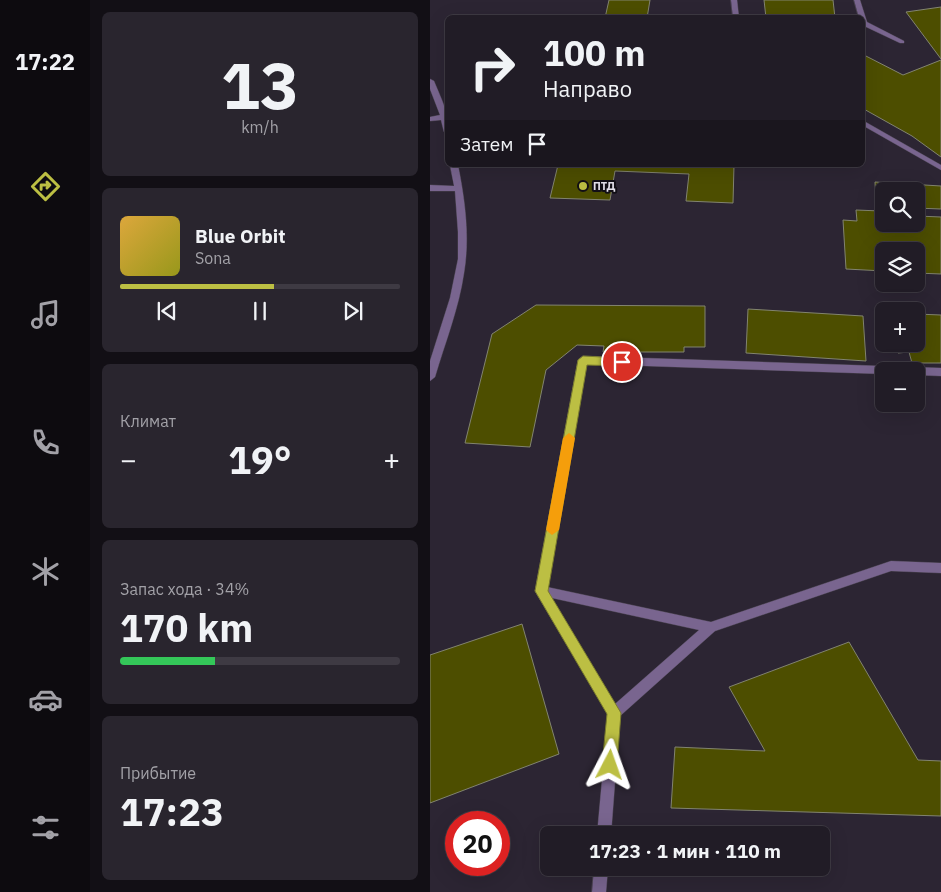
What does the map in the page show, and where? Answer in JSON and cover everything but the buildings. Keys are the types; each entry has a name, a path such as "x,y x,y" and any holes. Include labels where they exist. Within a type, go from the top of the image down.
{"lane":[{"path":"734,0 736,15"},
{"path":"857,0 861,15"},
{"path":"865,24 902,42"},
{"path":"430,80 445,109 445,117 430,120"},
{"path":"865,124 941,168"},
{"path":"430,377 460,274 463,245 454,167"},
{"path":"430,188 458,189"},
{"path":"605,826 614,713 542,591 583,360 875,370"},
{"path":"925,371 941,372"},
{"path":"614,713 711,627 891,566 941,568"},
{"path":"542,591 711,627"},
{"path":"599,892 600,876"}],"slow traffic":[{"path":"552,530 569,438"}],"place":[{"name":"ПТД","path":"583,186"}],"route":[{"path":"610,765 614,713 542,591 583,360 622,362"}]}
